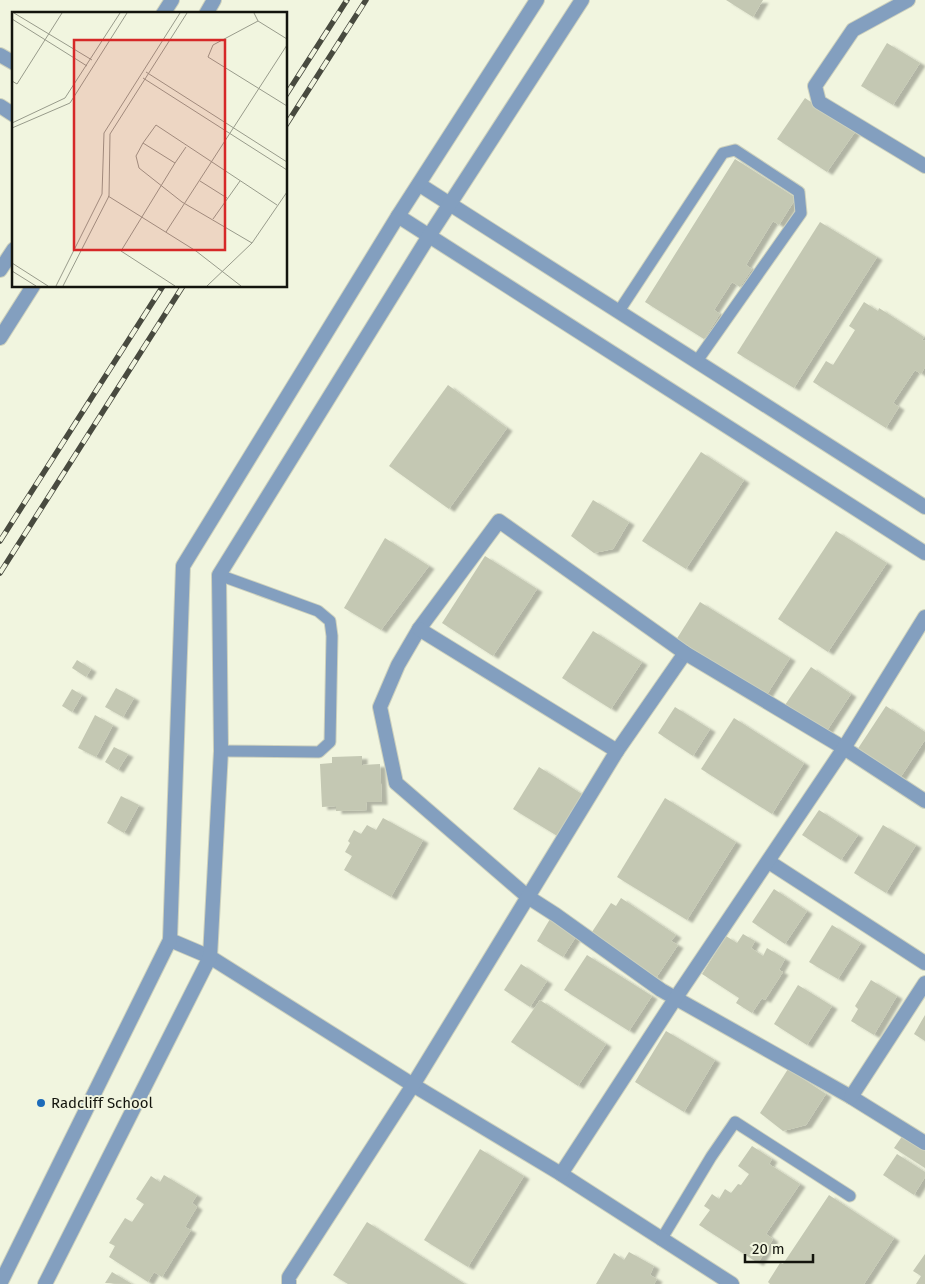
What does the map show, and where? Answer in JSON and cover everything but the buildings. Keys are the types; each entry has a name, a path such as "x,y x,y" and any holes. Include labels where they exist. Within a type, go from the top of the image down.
{"street":[{"path":"164,12 172,0"},
{"path":"207,12 214,0"},
{"path":"0,1284 170,940 182,566 398,216 537,0"},
{"path":"45,1284 210,957 220,751 219,574 429,236 582,0"},
{"path":"908,0 853,30 815,86 819,102 925,166"},
{"path":"0,55 12,62"},
{"path":"0,106 12,114"},
{"path":"420,184 925,507"},
{"path":"398,216 925,553"},
{"path":"0,270 12,252"},
{"path":"0,338 32,288"},
{"path":"925,801 844,748 685,652 499,521 419,629 398,665 380,707 396,783 528,897 675,999 851,1097 925,1143"},
{"path":"561,1174 675,999 844,748 925,617"},
{"path":"419,629 617,751"},
{"path":"289,1284 289,1277 413,1085 617,751 685,652"},
{"path":"769,862 925,963"},
{"path":"170,940 210,957 413,1085 561,1174 732,1284"},
{"path":"851,1097 925,983"}],"lane":[{"path":"618,312 723,153 735,150 799,192 801,212 697,361"},
{"path":"219,574 318,611 330,621 332,636 330,742 319,752 220,751"},
{"path":"661,1240 735,1122 850,1196"}],"railway":[{"path":"288,92 347,0"},
{"path":"288,122 366,0"},
{"path":"0,541 162,288"},
{"path":"0,573 182,288"}],"place":[{"name":"Radcliff School","path":"41,1103"}]}
